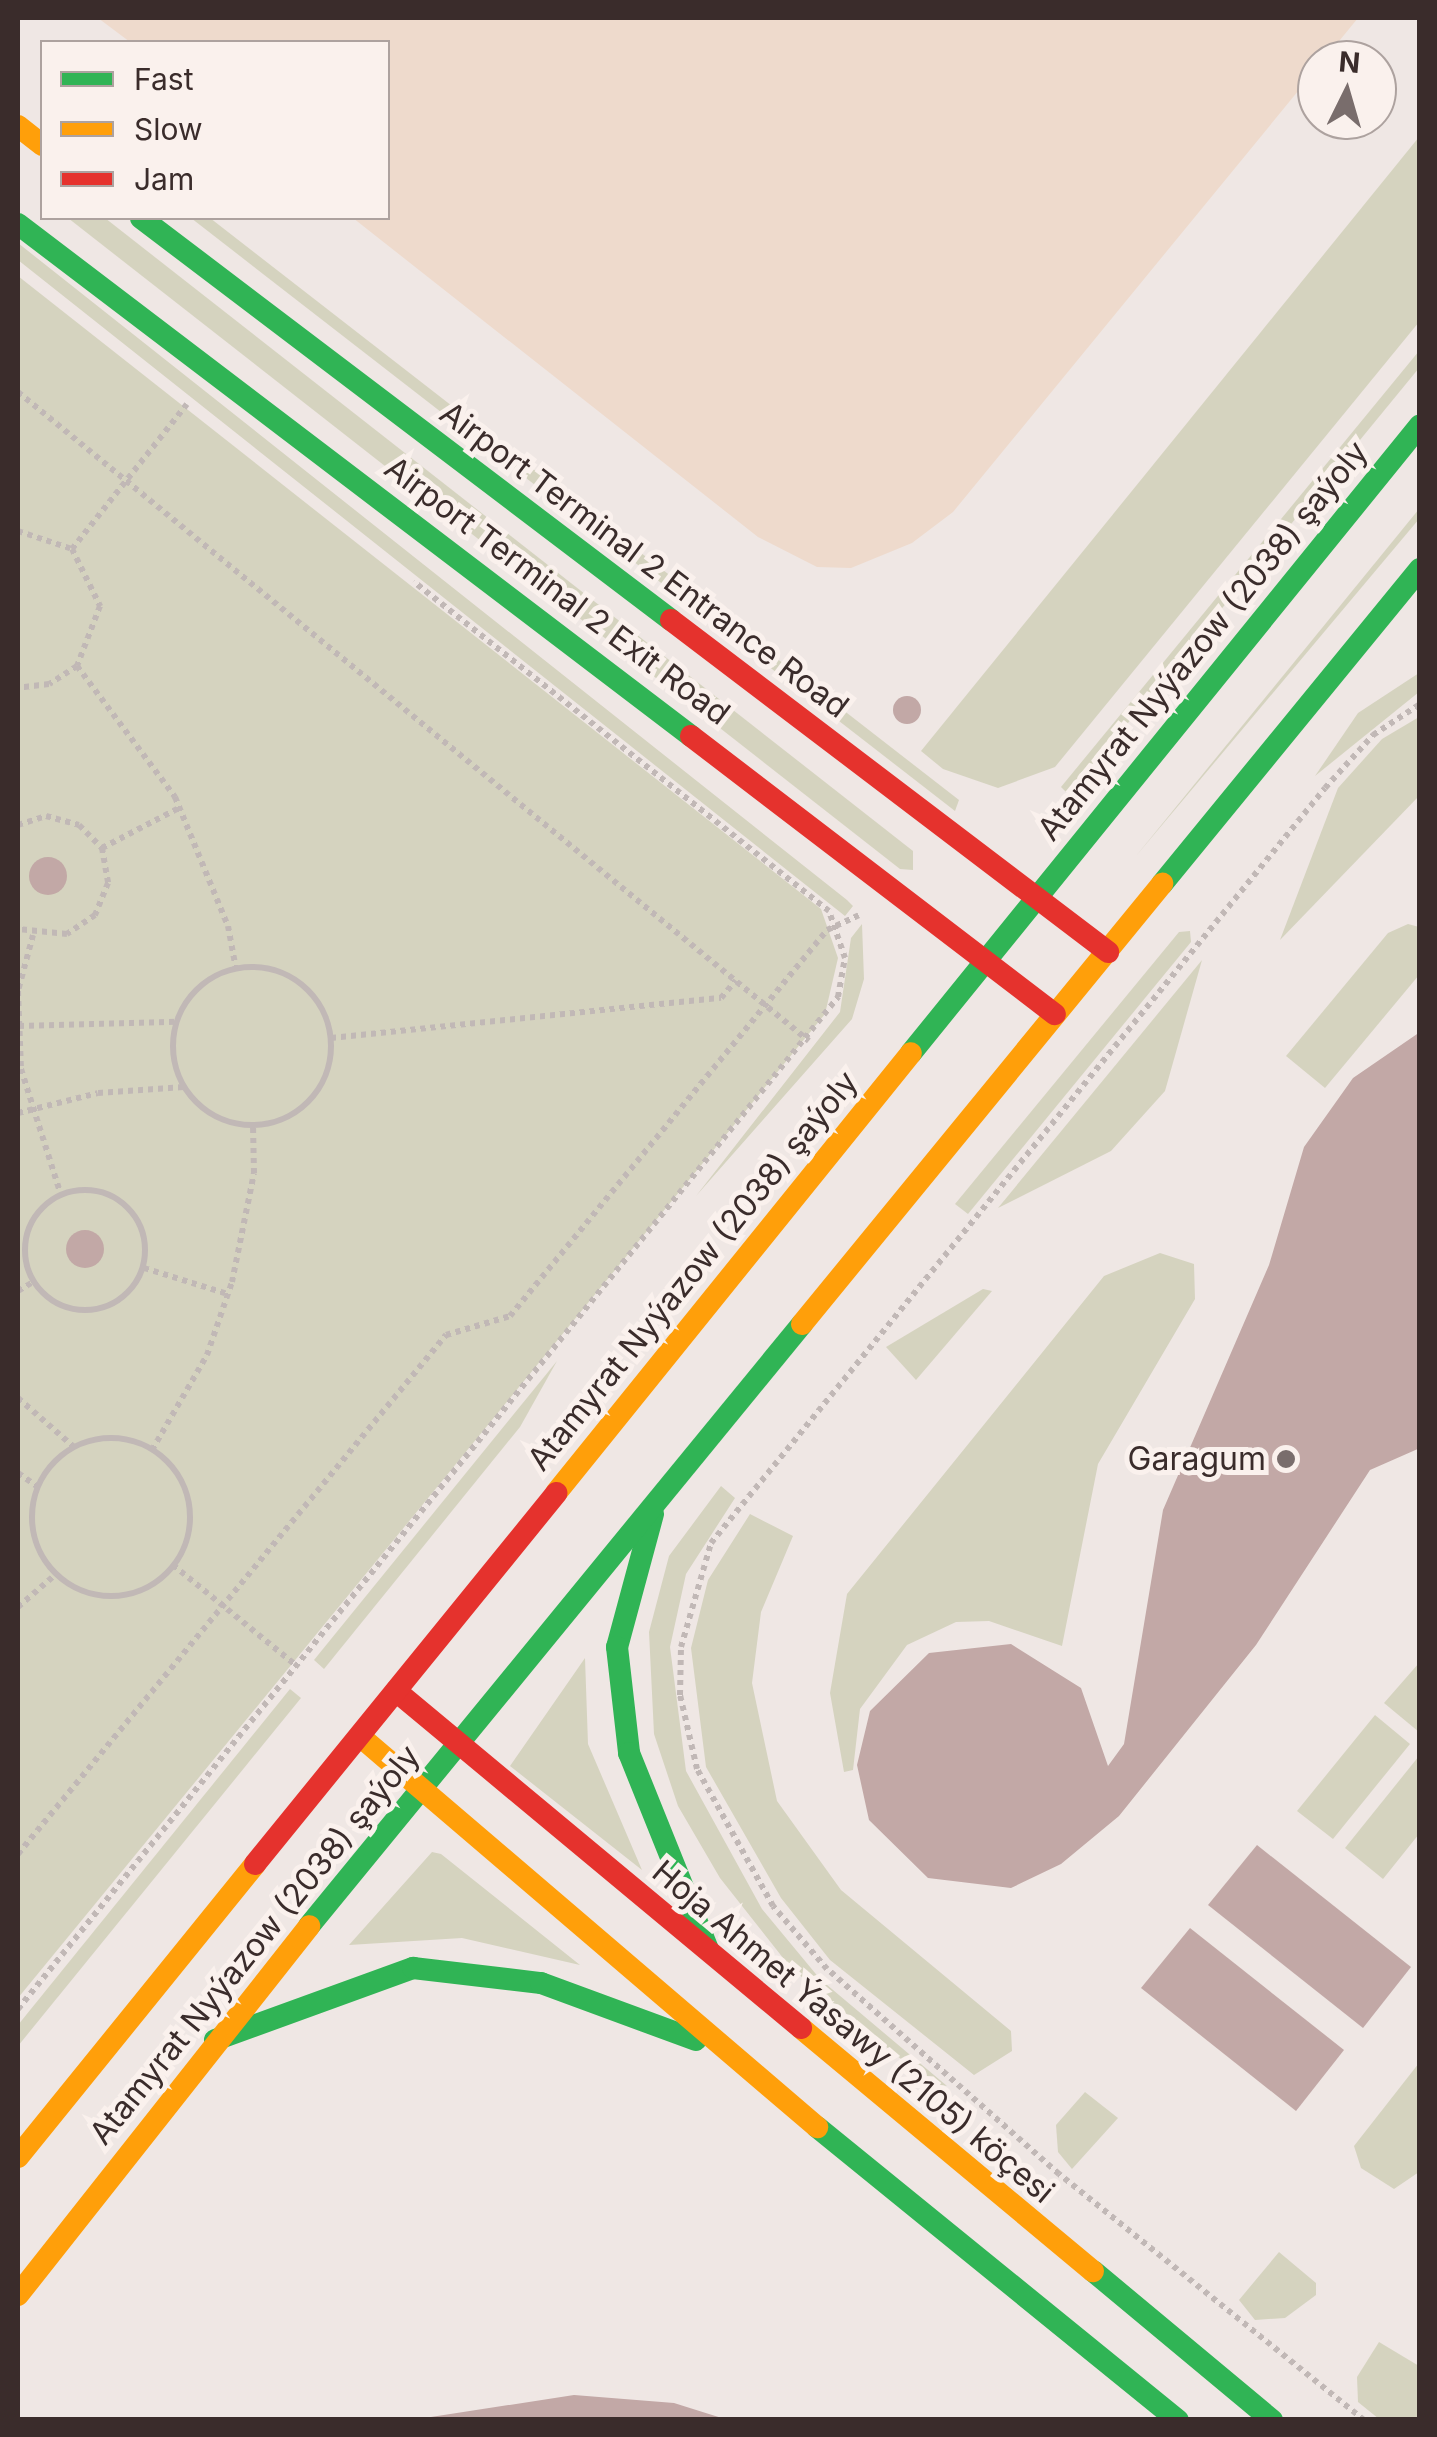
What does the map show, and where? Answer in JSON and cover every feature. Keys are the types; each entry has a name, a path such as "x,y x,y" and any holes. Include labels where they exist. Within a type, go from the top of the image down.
{"main road":[{"path":"18,126 40,142"},
{"name":"Airport Terminal 2 Entrance Road","path":"144,220 1108,952"},
{"name":"Airport Terminal 2 Exit Road","path":"18,224 988,958 1055,1014"},
{"name":"Atamyrat Nyýazow (2038) şaýoly","path":"18,2157 362,1738 396,1691 1420,425"},
{"name":"Atamyrat Nyýazow (2038) şaýoly","path":"18,2295 215,2040 652,1514 1420,569"},
{"path":"652,1514 617,1647 628,1753 713,1959"},
{"name":"Hoja Ahmet Ýasawy (2105) köçesi","path":"396,1691 713,1959 1272,2420"},
{"path":"362,1738 720,2049 1178,2420"},
{"path":"215,2040 413,1968 541,1983 720,2049"}],"path":[{"path":"18,392 809,1041"},
{"path":"173,392 204,416"},
{"path":"72,548 188,403"},
{"path":"18,531 72,548 100,606 77,666 18,688"},
{"path":"18,2009 809,1041 838,998 838,928 829,911 407,576"},
{"path":"77,666 180,808 228,926 236,969"},
{"path":"1364,2420 1059,2174 826,1968 774,1906 697,1769 680,1695 681,1648 711,1543 1326,788 1374,735 1420,704"},
{"path":"102,848 180,808"},
{"path":"18,825 63,818 102,848 108,883 95,915 67,934 33,935 18,929"},
{"path":"18,1854 446,1335 510,1316 766,1005 838,928 859,915"},
{"path":"33,935 18,991 19,1026 30,1109 61,1195"},
{"path":"236,969 298,983 321,1006 331,1038 312,1099 253,1125 220,1119 184,1086 174,1055 177,1022 193,994 236,969"},
{"path":"331,1038 721,998 736,980"},
{"path":"19,1026 177,1022"},
{"path":"18,1113 184,1086"},
{"path":"152,1450 200,1368 228,1294 254,1173 253,1125"},
{"path":"95,1190 126,1206 144,1235 144,1268 124,1297 92,1310 58,1304 33,1282 27,1232 61,1195 95,1190"},
{"path":"144,1268 228,1294"},
{"path":"18,1291 33,1282"},
{"path":"18,1398 74,1447"},
{"path":"121,1438 152,1450 188,1502 188,1536 173,1565 116,1596 56,1574 33,1530 38,1487 74,1447 121,1438"},
{"path":"18,1473 38,1487"},
{"path":"173,1565 297,1666"},
{"path":"18,1607 56,1574"}],"shaded area":[{"path":"1419,137 1419,322 1055,767 998,788 943,769 921,751"},
{"path":"71,220 108,220 913,851 913,870 900,869"},
{"path":"194,220 213,220 959,800 955,811"},
{"path":"18,243 847,900 853,906 845,916 18,260"},
{"path":"18,276 821,909 838,958 825,1014 18,1998"},
{"path":"1419,351 1419,368 1069,795 1061,787"},
{"path":"1419,509 1419,519 1136,856"},
{"path":"1419,673 1419,692 1315,776 1358,713"},
{"path":"1419,717 1419,796 1280,940 1338,788 1382,739"},
{"path":"862,924 864,979 852,1019 696,1196 840,1012 851,938"},
{"path":"1408,924 1419,927 1419,975 1325,1088 1286,1056 1388,933"},
{"path":"1190,931 1191,942 968,1214 955,1204 1179,932"},
{"path":"1202,960 1165,1091 1111,1151 998,1208"},
{"path":"1160,1253 1194,1264 1195,1299 1098,1464 1062,1646 989,1621 956,1622 907,1645 860,1709 853,1770 844,1772 830,1693 847,1594 1104,1276"},
{"path":"983,1289 992,1291 916,1380 886,1347"},
{"path":"557,1361 520,1427 324,1669 314,1660"},
{"path":"721,1486 735,1498 686,1574 670,1647 686,1771 762,1909 820,1979 947,2086 930,2083 791,1968 720,1878 678,1806 654,1734 649,1632 669,1556"},
{"path":"750,1514 793,1536 761,1612 752,1683 777,1801 841,1890 1011,2031 1012,2051 974,2075 830,1960 781,1898 706,1767 691,1648 708,1580"},
{"path":"585,1658 588,1744 642,1870 510,1766"},
{"path":"1419,1663 1419,1732 1384,1703"},
{"path":"290,1689 301,1698 18,2046 18,2025"},
{"path":"1375,1715 1410,1744 1333,1839 1297,1811"},
{"path":"1419,1756 1419,1834 1383,1879 1345,1848"},
{"path":"432,1852 441,1854 580,1965 462,1938 349,1945"},
{"path":"1419,2063 1419,2172 1394,2189 1361,2168 1354,2146"},
{"path":"1085,2092 1118,2118 1072,2169 1058,2152 1056,2125"},
{"path":"1279,2252 1316,2283 1316,2295 1285,2318 1255,2320 1239,2300"},
{"path":"1379,2342 1419,2366 1419,2419 1379,2419 1358,2402 1357,2377"}],"sand":[{"path":"98,18 1358,18 1340,40 1297,40 1297,92 953,512 912,543 851,568 817,567 758,537 356,220 390,220 390,40 127,40"}],"building":[{"path":"907,696 917,700 921,710 917,720 907,724 897,720 893,710 897,700"},
{"path":"48,857 61,863 67,876 61,889 48,895 35,889 29,876 35,863"},
{"name":"Garagum","path":"1420,1032 1420,1448 1370,1470 1256,1645 1119,1816 1061,1864 1011,1888 928,1878 869,1820 857,1765 870,1711 929,1653 1011,1644 1081,1688 1108,1766 1124,1744 1163,1510 1269,1265 1304,1147 1353,1078"},
{"path":"85,1230 98,1236 104,1249 98,1262 85,1268 72,1262 66,1249 72,1236"},
{"path":"1257,1845 1411,1967 1363,2028 1208,1905"},
{"path":"1190,1928 1344,2050 1296,2111 1141,1988"},
{"path":"574,2395 674,2403 728,2420 418,2419"}],"traffic: fast":[{"path":"144,220 671,620"},
{"path":"18,224 691,736"},
{"path":"911,1053 1420,425"},
{"path":"1162,884 1420,569"},
{"path":"309,1926 802,1324"},
{"path":"653,1514 617,1647 629,1753 708,1950"},
{"path":"215,2040 413,1968 541,1983 696,2040"},
{"path":"817,2127 1178,2420"},
{"path":"1093,2271 1272,2420"}],"traffic: slow":[{"path":"18,126 40,143"},
{"path":"802,1324 1162,884"},
{"path":"556,1493 911,1053"},
{"path":"362,1738 817,2127"},
{"path":"18,2157 255,1864"},
{"path":"18,2295 309,1926"},
{"path":"801,2028 1093,2271"}],"traffic: jam":[{"path":"671,620 1108,952"},
{"path":"691,736 1055,1014"},
{"path":"255,1864 556,1493"},
{"path":"396,1691 801,2028"}],"place":[{"name":"Garagum","path":"1286,1459"}]}
